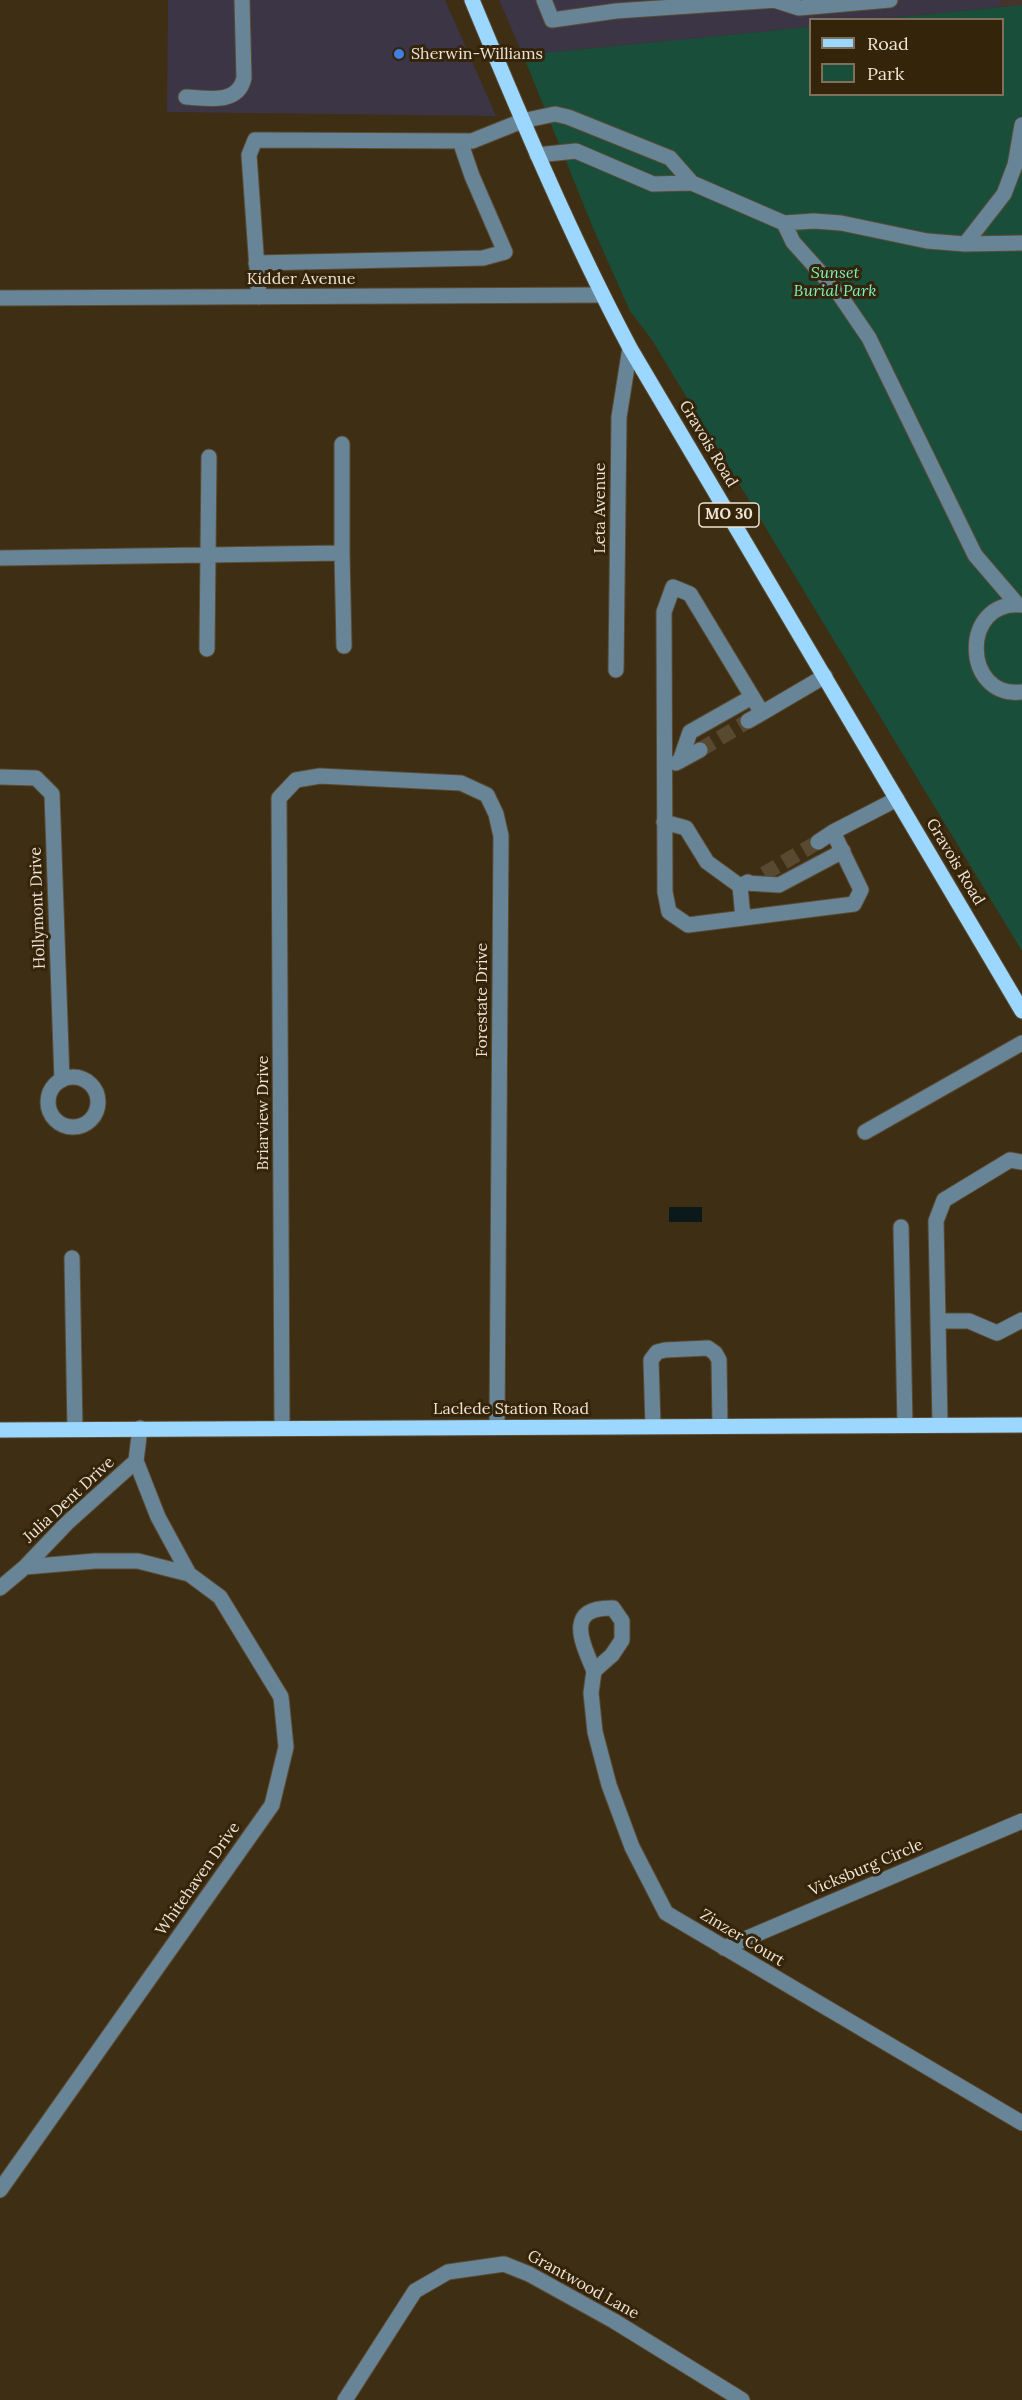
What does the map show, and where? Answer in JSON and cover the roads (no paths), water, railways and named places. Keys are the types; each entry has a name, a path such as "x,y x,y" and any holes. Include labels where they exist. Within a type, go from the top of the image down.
{"main road":[{"name":"Gravois Road","path":"472,0 537,155 602,296 630,348 1022,1011"},
{"name":"Laclede Station Road","path":"0,1430 940,1424 1019,1429"}],"street":[{"path":"186,97 223,98 236,94 242,87 244,78 242,0"},
{"path":"544,0 552,20 613,5 777,0 800,8 890,0"},
{"path":"259,297 249,155 255,140 472,141 522,121 555,114 568,117 670,158 693,183 784,223 814,221 841,224 927,241 964,244 1022,243"},
{"path":"964,244 1004,194 1016,165 1022,125"},
{"path":"256,263 483,258 505,252 472,176 460,141"},
{"path":"537,155 576,151 653,184 693,183"},
{"path":"784,223 793,242 837,291 869,338 975,555 1020,605"},
{"name":"Kidder Avenue","path":"0,298 602,296"},
{"name":"Leta Avenue","path":"616,670 619,417 630,348"},
{"path":"342,444 344,646"},
{"path":"207,649 209,457"},
{"path":"0,558 342,553"},
{"path":"762,713 690,594 673,587 664,612 665,892 669,912 688,925 854,904 861,890 833,832"},
{"path":"1020,605 1004,607 992,613 983,623 977,635 975,648 977,662 983,674 1004,690 1022,692"},
{"path":"747,722 825,676"},
{"path":"680,761 690,732 752,697"},
{"path":"665,769 700,750"},
{"name":"Forestate Drive","path":"279,798 297,780 320,776 461,783 487,795 496,814 501,836 497,1427"},
{"name":"Hollymont Drive","path":"0,777 36,778 52,794 62,1080"},
{"name":"Briarview Drive","path":"279,798 282,1428"},
{"path":"818,842 897,799"},
{"path":"664,822 686,828 707,862 743,884 779,885 843,851"},
{"path":"743,884 764,874"},
{"path":"743,884 743,918"},
{"path":"865,1132 1022,1043"},
{"path":"940,1424 936,1221 944,1200 1010,1160 1022,1162"},
{"path":"901,1227 905,1425"},
{"path":"72,1258 75,1429"},
{"path":"939,1321 969,1321 997,1333 1022,1320"},
{"path":"653,1426 651,1360 653,1356 665,1350 708,1348 715,1353 718,1360 720,1425"},
{"name":"Whitehaven Drive","path":"140,1428 136,1461 158,1517 189,1574"},
{"name":"Julia Dent Drive","path":"0,1588 136,1461"},
{"name":"Whitehaven Drive","path":"0,2190 272,1805 286,1747 281,1697 219,1597 189,1574 138,1561 95,1561 25,1567"},
{"name":"Zinzer Court","path":"594,1671 591,1693 595,1732 609,1785 632,1847 666,1913 1022,2123"},
{"name":"Vicksburg Circle","path":"723,1948 1022,1821"},
{"name":"Grantwood Lane","path":"345,2400 415,2291 448,2272 504,2264 529,2274 614,2321 742,2400"}],"tunnel":[{"path":"700,750 748,721"},
{"path":"764,874 818,842"}],"place":[{"name":"Sherwin-Williams","path":"399,54"}],"park label":[{"name":"Sunset Burial Park","path":"835,282"}]}
